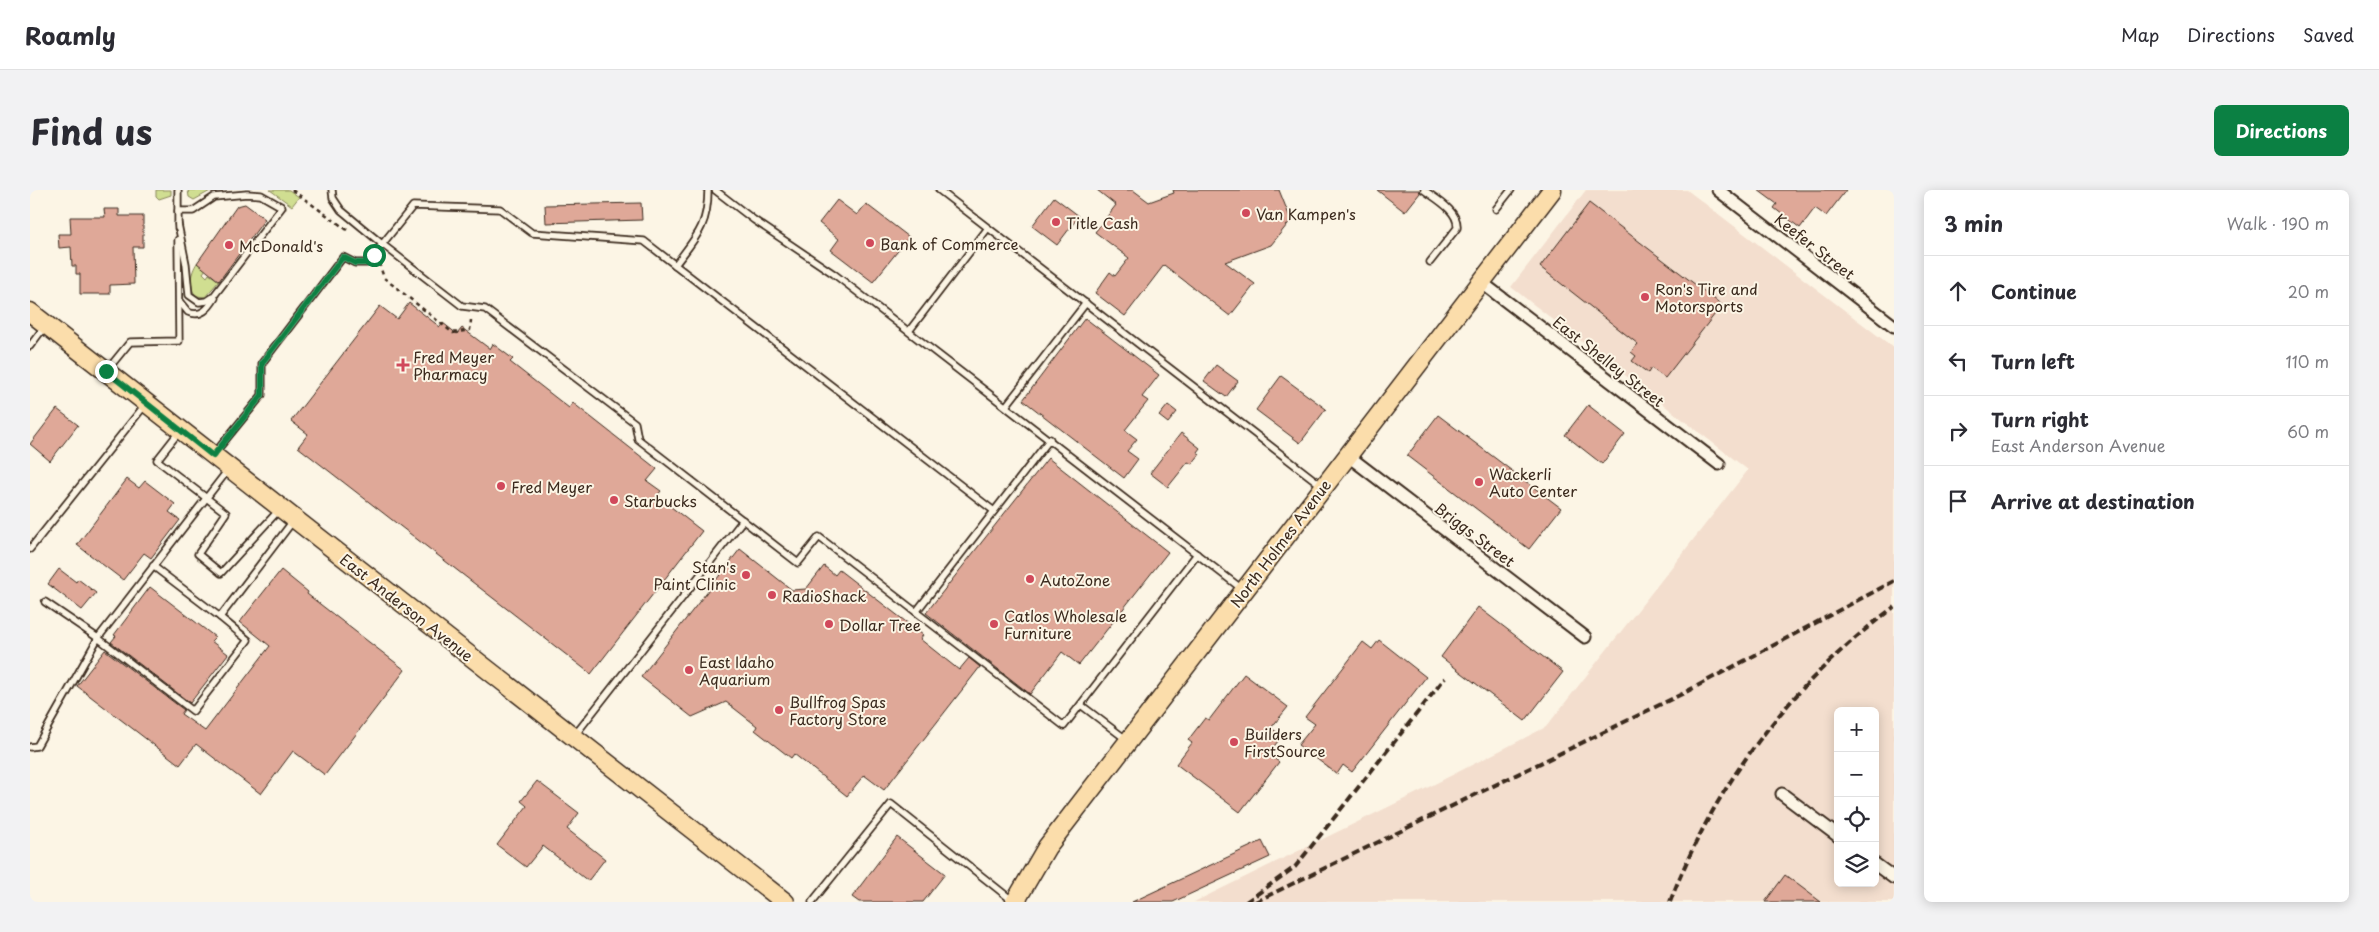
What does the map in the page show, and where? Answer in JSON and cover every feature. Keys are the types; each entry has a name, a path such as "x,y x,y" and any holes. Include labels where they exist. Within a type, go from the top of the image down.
{"main road":[{"name":"North Holmes Avenue","path":"1015,902 1047,848 1552,190"},
{"name":"East Anderson Avenue","path":"30,312 785,902"}],"street":[{"name":"Keefer Street","path":"1718,190 1894,326"},
{"name":"East Shelley Street","path":"1481,282 1719,464"},
{"name":"Briggs Street","path":"1347,455 1585,637"},
{"path":"1782,794 1834,833"},
{"path":"1879,867 1894,878"}],"lane":[{"path":"106,371 130,342 179,341 178,190"},
{"path":"332,190 333,198 340,210 382,244 462,306 485,309 635,423 638,439 798,563 819,537 1064,726 1198,554"},
{"path":"675,265 701,230 708,213 708,190"},
{"path":"715,190 754,220 834,274 1244,590"},
{"path":"939,190 1323,486"},
{"path":"1424,190 1454,215 1457,223 1457,228 1430,262"},
{"path":"1496,209 1511,190"},
{"path":"178,210 193,211 214,197 246,194 261,195 282,208 223,284 207,301 198,302 189,295 186,289 186,264 178,224"},
{"path":"213,456 262,395 262,363 343,257 355,263 367,263 412,206 500,208 532,233 644,241 994,511"},
{"path":"909,331 988,228"},
{"path":"178,295 183,308 193,314 199,314 210,305 223,284"},
{"path":"1006,406 1086,303"},
{"path":"30,346 46,324"},
{"path":"30,549 146,403"},
{"path":"180,430 157,460 226,513 198,554 221,574 280,508"},
{"path":"916,612 1050,439"},
{"path":"30,747 38,746 98,638 229,468"},
{"path":"220,617 294,519"},
{"path":"574,737 743,520"},
{"path":"45,602 98,638 193,711 248,640 153,566"},
{"path":"1081,705 1128,741"},
{"path":"812,902 890,804 1015,902"}],"path":[{"path":"292,190 351,233"},
{"path":"377,260 382,266 384,278 453,333 470,330 471,320"}],"shaded area":[{"path":"1586,190 1687,190 1894,348 1894,902 1194,902 1423,790 1546,727 1748,470 1511,287"}],"green space":[{"path":"156,190 171,190 171,195 159,199 156,196"},
{"path":"188,190 212,190 194,200 189,197"},
{"path":"270,190 289,190 299,197 292,206"},
{"path":"197,263 206,269 203,273 207,277 209,274 219,281 205,297 197,296 192,289 192,275"}],"building":[{"path":"1097,190 1133,190 1149,202 1174,193 1173,190 1279,190 1291,220 1271,245 1225,262 1255,284 1230,316 1164,265 1125,316 1095,293 1110,272 1115,276 1129,258 1095,232 1116,205"},
{"path":"1377,190 1419,190 1420,193 1405,212"},
{"path":"1758,190 1846,190 1826,216 1815,208 1800,228 1774,208 1777,204"},
{"path":"1054,197 1079,216 1057,245 1032,226"},
{"path":"837,200 857,215 866,204 909,237 873,282 831,250 839,239 819,223"},
{"path":"641,203 642,220 546,223 545,205"},
{"name":"Ron's Tire and Motorsports","path":"1589,203 1722,305 1665,378 1651,368 1648,373 1632,361 1636,356 1631,352 1638,344 1540,267"},
{"name":"McDonald's","path":"245,204 265,219 219,281 197,263 237,206"},
{"path":"104,209 119,209 119,216 143,216 143,247 133,247 134,284 110,285 110,294 80,294 80,274 76,274 76,266 72,266 71,247 59,248 58,234 71,234 70,217 105,217"},
{"name":"Fred Meyer","path":"409,303 440,327 443,323 457,334 462,328 490,349 493,344 513,359 510,362 569,408 573,403 657,469 647,481 661,491 657,496 702,531 591,674 298,447 308,434 291,421 380,306 397,319"},
{"path":"1085,318 1159,375 1142,397 1148,401 1125,430 1137,439 1127,451 1138,459 1124,478 1023,400"},
{"path":"1216,365 1238,381 1226,397 1204,381"},
{"path":"1281,376 1326,409 1300,443 1256,410"},
{"path":"1168,405 1177,412 1168,423 1159,416"},
{"path":"1588,405 1625,434 1602,464 1565,435"},
{"path":"57,409 78,425 50,461 30,444"},
{"path":"1438,415 1561,508 1529,549 1407,456"},
{"path":"1181,433 1200,448 1197,452 1200,454 1192,464 1188,462 1168,487 1150,473"},
{"path":"1048,458 1168,552 1079,665 1062,652 1030,694 926,613"},
{"path":"127,479 139,488 145,481 175,504 169,512 180,520 151,558 144,553 123,580 77,545"},
{"path":"740,549 792,590 806,589 824,566 835,575 839,570 923,635 920,639 959,670 969,658 980,667 884,790 864,775 847,796 794,754 791,758 755,730 757,726 726,702 692,717 641,677"},
{"path":"59,569 76,582 78,579 96,593 82,610 48,584"},
{"path":"281,570 308,592 307,594 405,670 325,775 293,751 261,794 196,744 180,765 77,686 105,650 184,710 181,714 205,731 270,646 240,622"},
{"path":"150,587 215,637 211,641 228,654 190,703 111,642 116,636 114,635"},
{"path":"1478,607 1563,672 1525,721 1441,657"},
{"path":"1379,640 1426,677 1352,772 1343,765 1337,774 1298,745 1315,724 1305,717 1363,642 1372,649"},
{"name":"Builders FirstSource","path":"1244,674 1288,707 1271,728 1282,736 1268,754 1279,762 1240,812 1176,764 1192,743 1188,740 1205,718 1209,720"},
{"path":"537,781 579,813 567,829 605,859 588,881 543,846 526,867 497,845 527,806 521,801"},
{"path":"897,837 945,874 923,902 859,902 852,897"},
{"path":"1262,841 1270,857 1173,902 1132,902"},
{"path":"1785,875 1821,902 1765,902"}],"railway":[{"path":"1255,902 1682,694 1894,581"},
{"path":"1670,902 1688,858 1710,816 1734,776 1761,738 1790,702 1822,668 1894,607"},
{"path":"1246,902 1295,867 1445,678"}],"place":[{"name":"Van Kampen's","path":"1246,213"},
{"name":"Title Cash","path":"1056,222"},
{"name":"Bank of Commerce","path":"870,243"},
{"name":"McDonald's","path":"229,245"},
{"name":"Ron's Tire and Motorsports","path":"1645,297"},
{"name":"Fred Meyer Pharmacy","path":"403,365"},
{"name":"Wackerli Auto Center","path":"1479,482"},
{"name":"Fred Meyer","path":"501,486"},
{"name":"Starbucks","path":"614,500"},
{"name":"Stan's Paint Clinic","path":"746,575"},
{"name":"AutoZone","path":"1030,579"},
{"name":"RadioShack","path":"772,595"},
{"name":"Dollar Tree","path":"829,624"},
{"name":"Catlos Wholesale Furniture","path":"994,624"},
{"name":"East Idaho Aquarium","path":"689,670"},
{"name":"Bullfrog Spas Factory Store","path":"779,710"},
{"name":"Builders FirstSource","path":"1234,742"}],"route":[{"path":"106,371 213,456 262,395 262,363 343,257 355,263 367,263 374,255"}]}
